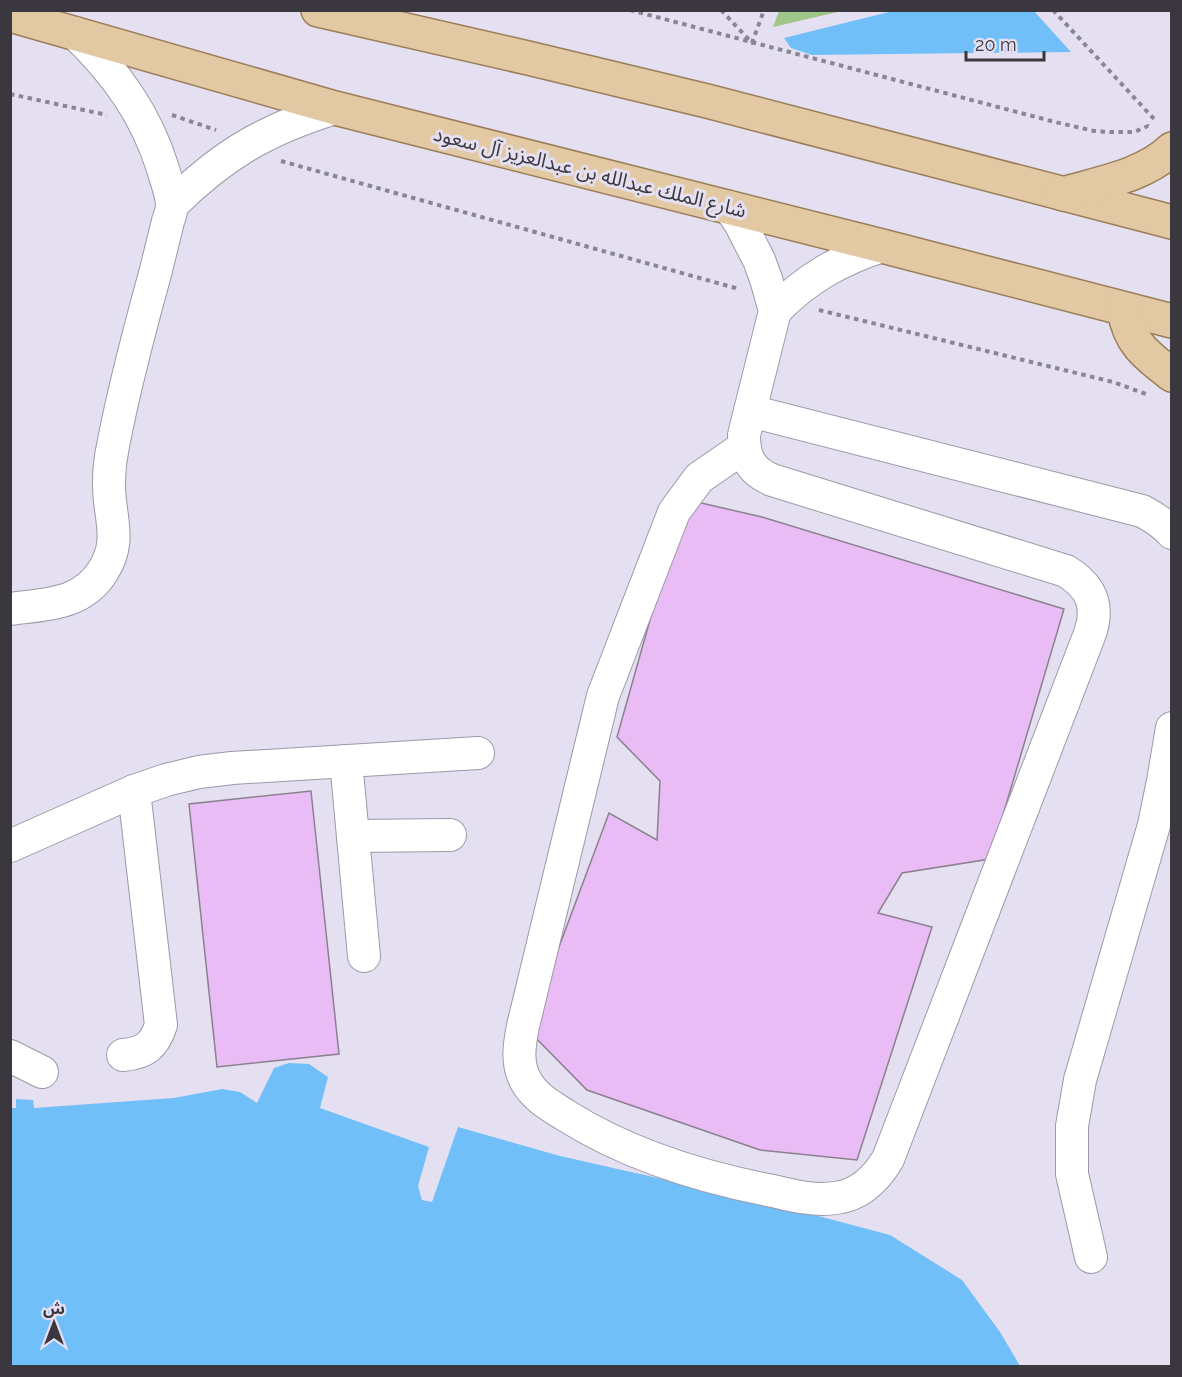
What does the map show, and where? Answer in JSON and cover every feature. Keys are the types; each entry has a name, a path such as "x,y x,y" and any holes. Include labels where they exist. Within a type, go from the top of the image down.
{"main road":[{"path":"318,10 707,101 1172,222"},
{"name":"شارع الملك عبدالله بن عبدالعزيز آل سعود","path":"10,15 335,108 1172,321"},
{"path":"1062,194 1151,165 1164,139"},
{"path":"1124,309 1131,336 1162,386"}],"lane":[{"path":"10,609 62,602 78,596 92,585 111,556 114,521 109,484 113,447 172,205 160,159 140,115 111,71 75,33"},
{"path":"172,205 195,182 220,162 247,145 285,125 335,108"},
{"path":"729,207 750,241 777,303 744,435 744,447 753,468 761,476 771,480 1066,571 1086,587 1092,598 1094,611 1094,623 888,1159 867,1185 853,1194 837,1198 802,1197 718,1180 631,1150 585,1127 535,1094 526,1082 519,1054 523,1026 603,696 674,513 699,478 744,447"},
{"path":"777,303 840,262 882,246"},
{"path":"750,411 1142,511 1154,517 1172,533"},
{"path":"1091,1257 1072,1173 1072,1126 1075,1103 1167,781 1172,728"},
{"path":"10,846 134,791 199,772 478,753"},
{"path":"346,761 364,956"},
{"path":"123,1055 134,1054 152,1044 158,1036 161,1025 134,791"},
{"path":"353,836 450,835"},
{"path":"10,1056 42,1072"}],"path":[{"path":"630,10 1084,129 1134,132 1148,126 1164,139"},
{"path":"721,10 752,43"},
{"path":"752,43 764,10"},
{"path":"1053,10 1155,120"},
{"path":"10,94 109,116"},
{"path":"169,114 221,131"},
{"path":"278,160 777,303 1113,382 1162,386"}],"green space":[{"path":"779,10 842,11 773,27"}],"water":[{"path":"1033,10 1071,52 812,55 791,48 784,38 893,11"},
{"path":"289,1063 309,1064 328,1077 320,1108 429,1147 418,1186 422,1200 432,1202 458,1127 560,1156 773,1204 890,1235 962,1280 1000,1332 1020,1366 11,1366 10,1108 16,1108 16,1099 33,1100 34,1108 174,1098 222,1089 240,1092 257,1103 274,1068"}],"building":[{"path":"684,499 762,517 1064,609 990,859 902,873 878,913 932,927 857,1160 760,1150 587,1090 528,1030 609,813 657,840 660,781 617,737"},
{"path":"311,791 339,1054 217,1067 189,804"}]}
